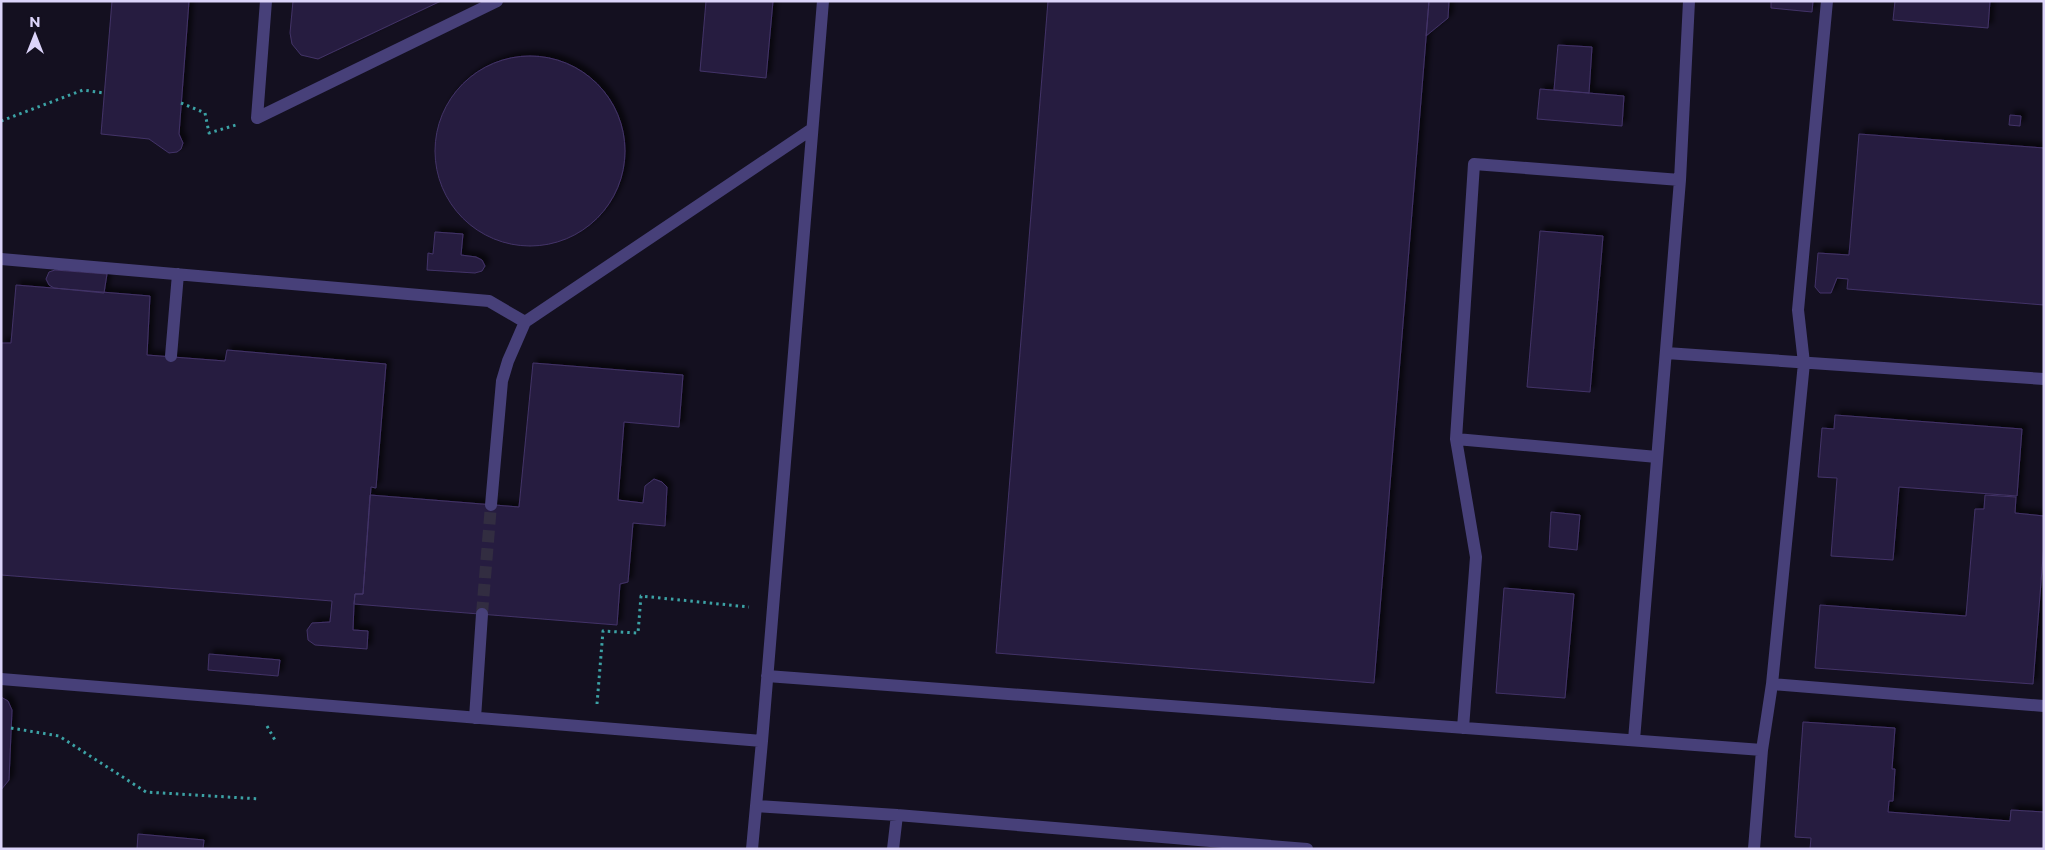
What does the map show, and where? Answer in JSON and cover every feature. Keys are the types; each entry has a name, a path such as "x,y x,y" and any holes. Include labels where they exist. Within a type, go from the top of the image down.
{"lane":[{"path":"266,1 257,118 497,1"},
{"path":"752,849 823,1"},
{"path":"1634,740 1680,180 1689,1"},
{"path":"1754,849 1762,750 1772,684 1804,363 1798,310 1828,1"},
{"path":"491,505 502,381 508,361 526,322 812,129"},
{"path":"1463,728 1476,556 1456,439 1474,164 1680,180"},
{"path":"1,259 489,301 526,322"},
{"path":"171,356 178,274"},
{"path":"1666,353 2044,379"},
{"path":"1456,439 1657,457"},
{"path":"474,718 482,614"},
{"path":"767,676 1762,750"},
{"path":"1,679 762,741"},
{"path":"1772,684 2044,706"},
{"path":"756,806 897,815 1307,849"},
{"path":"894,849 897,815"}],"path":[{"path":"1,121 83,90 104,93"},
{"path":"181,104 205,112 209,133"},
{"path":"595,727 603,631 638,633 642,596 772,609"},
{"path":"11,728 58,736 146,792 260,799"}],"building":[{"path":"112,1 189,1 179,134 183,143 181,149 177,152 169,153 149,139 101,134"},
{"path":"293,1 441,1 318,59 301,55 292,44 290,33"},
{"path":"706,1 773,1 766,78 700,71"},
{"path":"1048,1 1429,1 1374,683 996,653"},
{"path":"1429,1 1449,1 1448,18 1426,36"},
{"path":"1771,1 1813,1 1812,12 1771,8"},
{"path":"1895,1 1990,1 1988,28 1893,20"},
{"path":"1558,45 1592,47 1589,93 1554,90"},
{"path":"539,56 549,57 575,67 591,77 604,90 618,114 624,132 624,170 618,188 604,212 591,225 567,239 549,245 521,246 511,245 485,235 469,225 456,212 442,188 436,170 435,142 436,132 446,106 456,90 469,77 493,63 511,57"},
{"path":"1540,89 1624,96 1622,126 1537,119"},
{"path":"2010,115 2021,116 2020,126 2009,125"},
{"path":"1859,134 2044,148 2044,305 1847,289 1848,279 1837,278 1831,293 1820,293 1815,287 1818,253 1849,255"},
{"path":"1540,231 1603,236 1590,392 1527,387"},
{"path":"435,232 463,234 461,255 476,257 482,260 485,266 482,271 475,273 427,270 428,253 433,254"},
{"path":"55,270 107,274 104,293 54,288 49,285 46,279 49,272"},
{"path":"16,285 150,296 147,355 225,361 227,350 386,364 376,488 371,487 363,594 355,594 354,604 353,630 368,631 367,649 315,645 308,640 307,630 312,623 330,622 332,601 1,575 1,343 11,343"},
{"path":"533,363 683,375 679,427 624,422 618,500 643,503 645,486 654,479 662,482 667,487 665,526 633,523 628,582 620,584 617,625 354,604 355,594 363,594 370,495 519,507"},
{"path":"1835,415 2022,429 2017,496 1899,487 1893,560 1831,556 1837,478 1818,477 1822,428 1834,429"},
{"path":"1985,495 2016,497 2015,513 2044,516 2044,544 2033,684 1815,668 1820,605 1966,616 1975,509 1984,509"},
{"path":"1551,512 1580,515 1577,550 1549,547"},
{"path":"1504,588 1574,594 1565,698 1496,693"},
{"path":"209,654 280,660 278,676 208,670"},
{"path":"1,697 8,701 12,710 9,780 1,790"},
{"path":"1803,722 1895,728 1892,769 1895,769 1893,801 1889,801 1888,812 2010,821 2011,810 2044,812 2044,849 1810,849 1811,838 1795,837"},
{"path":"138,834 204,840 203,849 137,849"}],"tunnel":[{"path":"482,614 491,505"}]}
